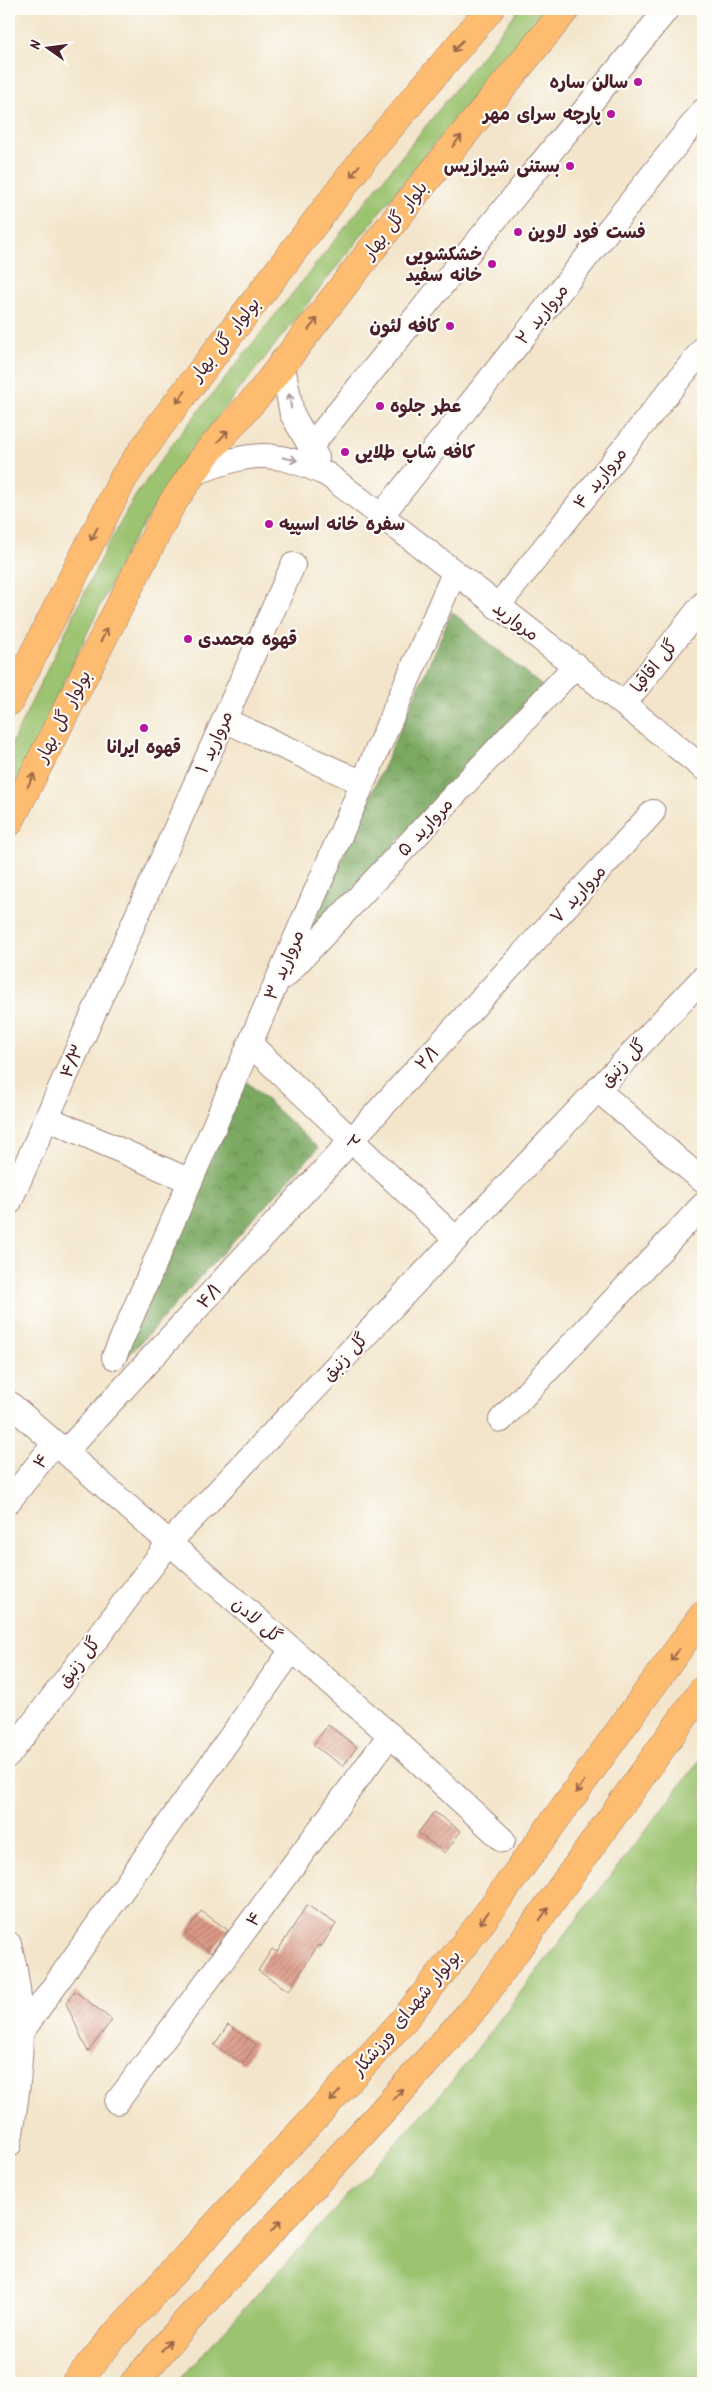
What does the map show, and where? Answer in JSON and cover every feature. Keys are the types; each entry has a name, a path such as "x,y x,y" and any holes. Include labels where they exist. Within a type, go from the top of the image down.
{"main road":[{"name":"بولوار گل بهار","path":"9,702 81,558 129,469 161,424 369,152 490,9"},
{"name":"بلوار گل بهار","path":"282,361 566,9"},
{"name":"بولوار گل بهار","path":"9,824 170,505 192,474 260,393 282,361"},
{"name":"بولوار شهدای ورزشکار","path":"75,2383 116,2334 403,2021 483,1920 703,1616"},
{"path":"134,2383 187,2321 380,2114 477,2005 703,1690"}],"street":[{"path":"310,447 668,9"},
{"name":"مروارید ۲","path":"381,516 703,112"},
{"name":"مروارید ۴","path":"496,607 703,349"},
{"name":"مروارید","path":"282,361 292,414 310,447 328,474"},
{"name":"مروارید","path":"192,474 228,460 266,455 297,460 328,474 496,607 576,665 703,768"},
{"name":"مروارید ۱","path":"135,919 293,565"},
{"name":"مروارید ۳","path":"114,1357 454,573"},
{"name":"گل اقاقیا","path":"624,704 703,604"},
{"name":"مروارید ۵","path":"274,988 576,665"},
{"path":"224,720 363,783"},
{"name":"مروارید ۷","path":"503,976 653,812"},
{"name":"۴/۳","path":"9,1203 135,919"},
{"name":"۲/۱","path":"352,1140 503,976"},
{"name":"گل زنبق","path":"9,1755 168,1543 703,978"},
{"name":"۲","path":"250,1044 456,1239"},
{"path":"598,1090 703,1181"},
{"path":"47,1118 190,1181"},
{"name":"۴/۱","path":"60,1448 352,1140"},
{"path":"500,1420 703,1205"},
{"name":"گل لادن","path":"9,1403 390,1735 503,1840"},
{"name":"۴","path":"9,1501 60,1448"},
{"path":"9,2050 292,1650"},
{"name":"۴","path":"117,2102 390,1735"},
{"path":"9,1944 16,1968 22,2031 16,2101 9,2145"}],"green space":[{"path":"519,9 546,9 426,154 187,456 126,551 9,799 9,749 105,550 136,495 171,446"},
{"path":"452,612 542,686 308,937"},
{"path":"246,1081 318,1148 122,1363"},
{"path":"703,1756 703,2383 176,2383 449,2085"}],"building":[{"path":"328,1725 357,1747 343,1766 313,1745"},
{"path":"434,1812 461,1831 445,1853 418,1833"},
{"path":"307,1905 336,1924 321,1947 318,1945 289,1991 258,1971 272,1949 277,1952"},
{"path":"201,1911 228,1930 211,1953 185,1934"},
{"path":"75,1991 112,2020 88,2052 66,2003"},
{"path":"228,2025 256,2044 243,2064 214,2045"}],"place":[{"name":"سالن ساره","path":"638,82"},
{"name":"پارچه سرای مهر","path":"611,114"},
{"name":"بستنی شیرازیس","path":"570,166"},
{"name":"فست فود لاوین","path":"518,232"},
{"name":"خشکشویی خانه سفید","path":"492,264"},
{"name":"کافه لئون","path":"450,326"},
{"name":"عطر جلوه","path":"380,406"},
{"name":"کافه شاپ طلایی","path":"345,452"},
{"name":"سفره خانه اسپیه","path":"269,524"},
{"name":"قهوه محمدی","path":"188,639"},
{"name":"قهوه ایرانا","path":"144,728"}]}
